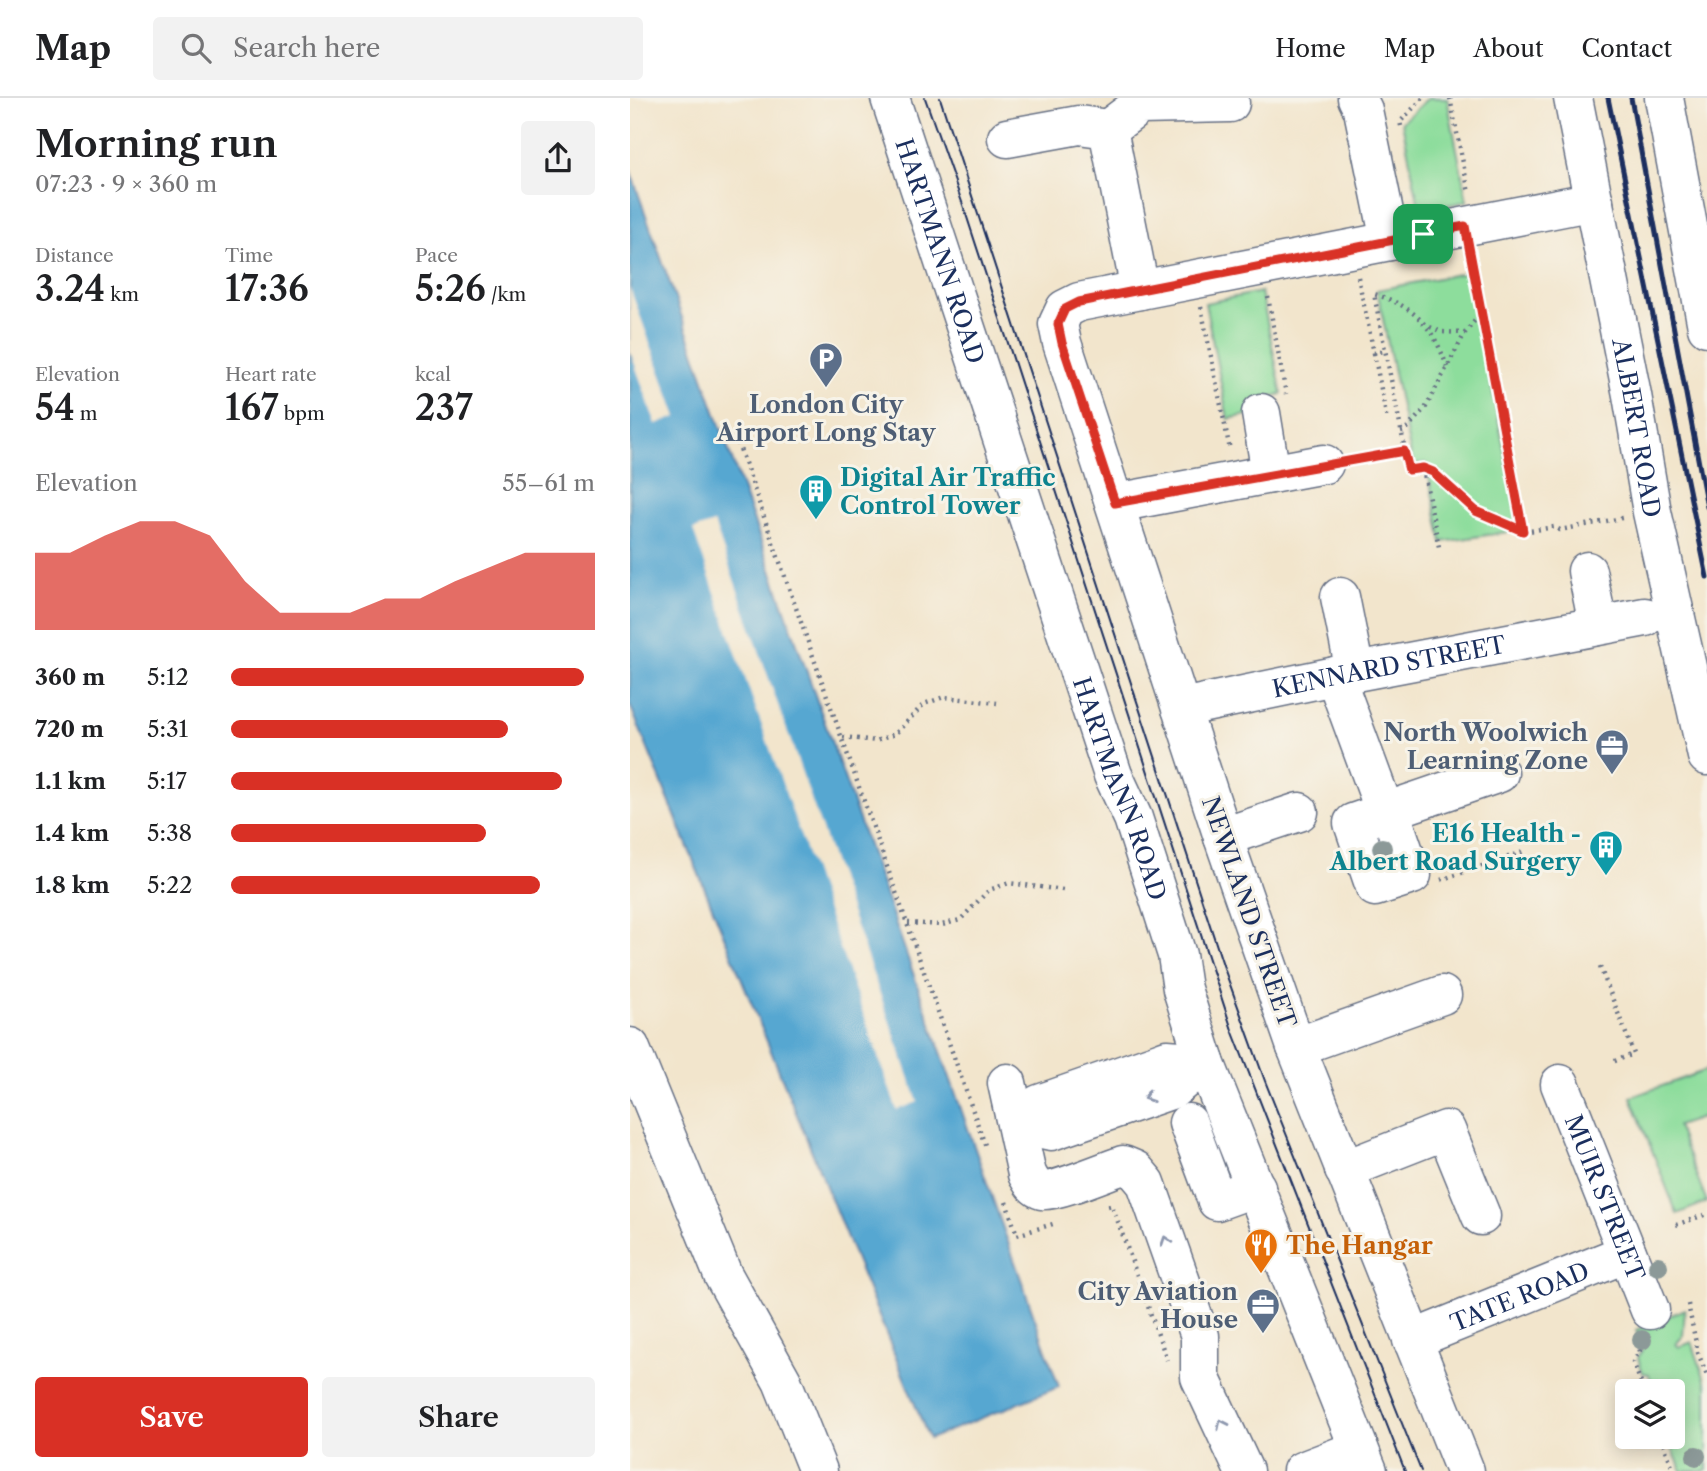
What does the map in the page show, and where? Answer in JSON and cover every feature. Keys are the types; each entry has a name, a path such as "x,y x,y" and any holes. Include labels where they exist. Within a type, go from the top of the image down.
{"street":[{"name":"HARTMANN ROAD","path":"890,98 1113,775 1133,818 1177,955 1182,989 1205,1062 1364,1460"},
{"path":"1357,98 1363,110 1390,240"},
{"name":"ALBERT ROAD","path":"1573,98 1632,395 1652,512 1707,756"},
{"path":"1664,98 1701,266 1707,327"},
{"path":"1007,138 1079,125 1108,129 1140,105 1230,103"},
{"path":"1108,129 1140,290 1594,201"},
{"name":"NEWLAND STREET","path":"1140,290 1079,302 1065,309 1058,324 1062,343 1223,837 1296,1047 1465,1471"},
{"path":"1254,477 1261,414"},
{"path":"1115,503 1324,464"},
{"path":"1587,571 1598,625"},
{"path":"1340,597 1345,674 1387,811 1412,875"},
{"name":"KENNARD STREET","path":"1181,708 1645,617"},
{"path":"1387,811 1499,773"},
{"path":"1223,837 1299,811"},
{"path":"1296,1047 1442,995"},
{"path":"630,1046 723,1275 776,1370 818,1471"},
{"path":"1018,1124 1051,1131 1173,1089 1205,1062"},
{"path":"1007,1083 1027,1174 1033,1186 1044,1191 1123,1165 1136,1170 1146,1183 1200,1336 1200,1377 1244,1471"},
{"name":"MUIR STREET","path":"1560,1084 1627,1253 1640,1318"},
{"path":"1188,1123 1217,1201 1256,1187"},
{"path":"1344,1170 1446,1130 1481,1216"},
{"name":"TATE ROAD","path":"1412,1340 1627,1253"},
{"path":"1303,1471 1364,1460"}],"path":[{"path":"1402,134 1400,122 1423,98"},
{"path":"1450,98 1482,313 1523,531"},
{"path":"1352,248 1387,420"},
{"path":"1195,279 1254,477"},
{"path":"1465,333 1442,332 1430,327 1397,303 1374,294 1409,470 1423,468 1433,472 1476,511 1523,531 1554,527 1560,530 1652,512"},
{"path":"1261,414 1270,412 1269,403 1287,400 1266,298 1279,295"},
{"path":"1401,432 1405,431 1426,407 1465,333 1482,313"},
{"path":"1430,327 1440,345 1447,367"},
{"path":"1374,353 1385,351"},
{"path":"738,443 990,1159"},
{"path":"1324,464 1404,451"},
{"path":"1423,468 1438,547"},
{"path":"843,737 876,741 895,734 924,704 944,697 997,703"},
{"path":"1412,875 1427,885 1523,852"},
{"path":"908,923 942,925 960,920 989,890 1009,883 1063,890"},
{"path":"1600,967 1634,1054 1612,1062"},
{"path":"1004,1197 1017,1235 1065,1220"},
{"path":"1100,1209 1112,1205 1171,1371"},
{"path":"1676,1225 1707,1214"},
{"path":"1688,1304 1698,1353 1707,1375"},
{"path":"1639,1379 1633,1362 1640,1350 1640,1318"},
{"path":"1666,1449 1674,1471"}],"green space":[{"path":"1428,98 1447,98 1467,201 1420,211 1402,122"},
{"path":"1469,272 1520,530 1442,542 1426,463 1413,465 1377,290"},
{"path":"1261,292 1282,394 1264,398 1266,411 1228,419 1205,303"},
{"path":"1707,1070 1707,1116 1677,1126 1707,1202 1677,1214 1631,1097"},
{"path":"1685,1309 1683,1336 1676,1344 1679,1347 1692,1342 1707,1386 1707,1470 1682,1471 1672,1449 1685,1449 1685,1379 1650,1379 1649,1374 1643,1373 1638,1358 1643,1349 1636,1330"}],"water":[{"path":"630,170 1059,1387 929,1439 630,705"}],"pier":[{"path":"630,288 677,417 656,424 630,351"},
{"path":"714,523 918,1102 897,1110 693,530"}],"tram line":[{"path":"925,98 963,205 1232,1030 1405,1471"},
{"path":"940,98 1224,968 1265,1081 1421,1471"}],"railway":[{"path":"1608,98 1707,577"},
{"path":"1631,98 1707,507"}],"place":[{"name":"London City Airport Long Stay","path":"826,389"},
{"name":"Digital Air Traffic Control Tower","path":"816,521"},
{"name":"North Woolwich Learning Zone","path":"1612,776"},
{"name":"E16 Health - Albert Road Surgery","path":"1606,877"},
{"name":"The Hangar","path":"1261,1275"},
{"name":"City Aviation House","path":"1263,1335"}],"route":[{"path":"1465,226 1523,531 1476,511 1433,472 1423,468 1409,470 1404,451 1115,503 1062,343 1058,324 1065,309 1079,302 1423,234 1465,226"}]}
